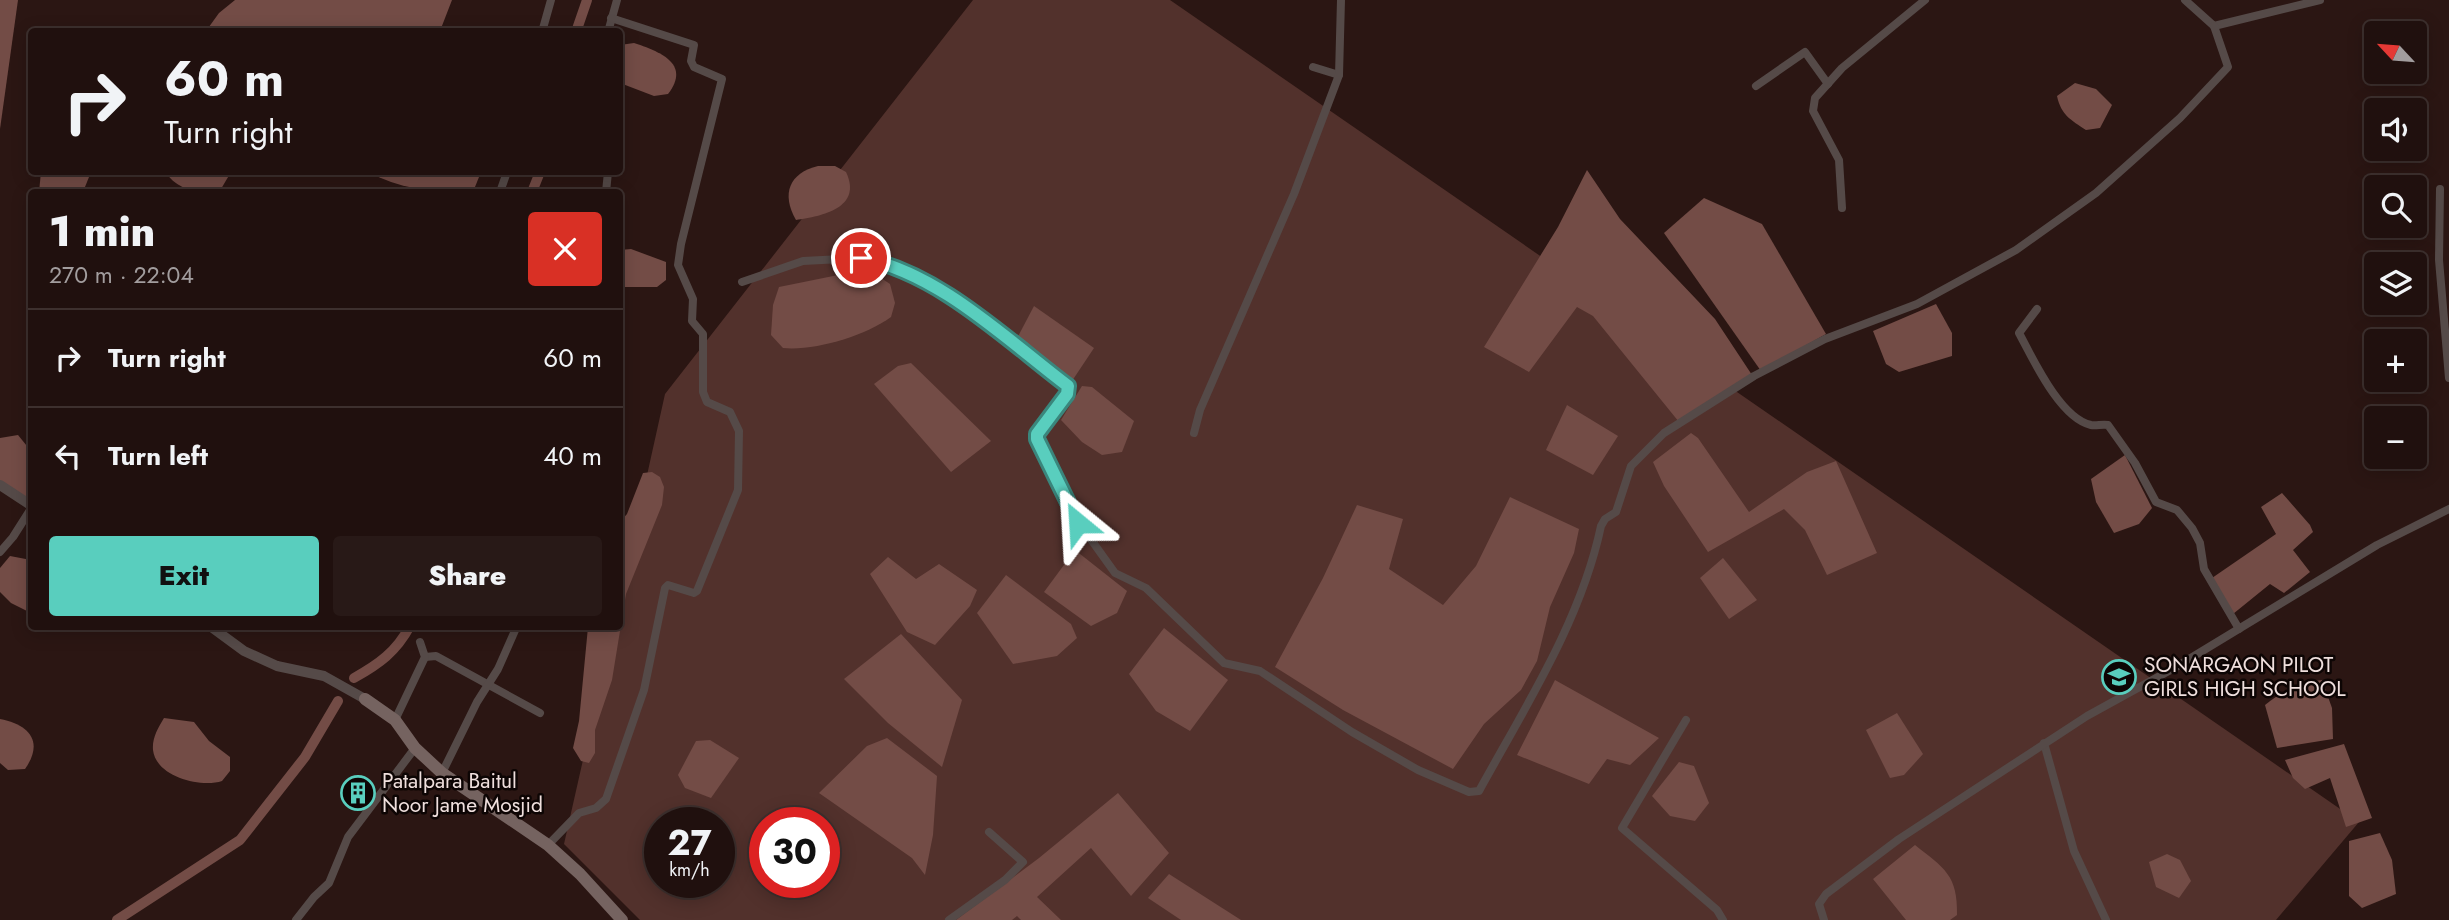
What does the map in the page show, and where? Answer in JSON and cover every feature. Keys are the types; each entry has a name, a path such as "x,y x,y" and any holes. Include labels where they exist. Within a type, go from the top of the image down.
{"main road":[{"path":"365,699 394,720 415,748 442,774 548,845 580,874 622,920"}],"street":[{"path":"543,28 551,0"},
{"path":"609,28 617,0"},
{"path":"1194,433 1200,410 1294,194 1339,75 1341,0"},
{"path":"1842,208 1839,160 1813,111 1815,99 1828,84 1925,0"},
{"path":"742,282 803,261 861,258 911,272 986,323 1068,386 1067,394 1037,434 1037,439 1053,467 1069,509 1115,573 1146,588 1224,663 1260,671 1352,732 1418,770 1469,792 1479,791 1512,728 1539,685 1588,578 1601,526 1605,519 1616,512 1630,466 1664,433 1754,376 1825,339 1917,304 2016,250 2096,193 2180,118 2228,67 2214,26 2185,0"},
{"path":"2214,26 2319,0"},
{"path":"548,845 579,813 596,808 606,799 644,690 665,587 668,585 697,591 738,490 738,430 730,412 707,402 703,392 704,334 692,321 693,299 678,265 722,79 694,67 691,61 694,45 611,18"},
{"path":"1756,86 1805,52 1828,84"},
{"path":"1313,67 1339,75"},
{"path":"2440,189 2439,260 2449,378"},
{"path":"2037,309 2019,333 2048,385 2068,411 2088,424 2108,425 2135,463 2156,502 2177,510 2192,528 2200,543 2204,569 2239,629"},
{"path":"0,485 28,503"},
{"path":"1824,920 1819,904 1826,894 1899,839 2044,743 2377,545 2449,509"},
{"path":"0,552 28,513"},
{"path":"216,630 244,651 277,666 324,676 365,699"},
{"path":"442,774 515,630"},
{"path":"394,720 425,657 420,642"},
{"path":"425,657 436,656 540,713"},
{"path":"1686,720 1622,828 1707,901 1723,920"},
{"path":"2044,743 2074,851 2106,920"},
{"path":"296,920 329,883 348,838 415,748"},
{"path":"949,920 1005,880 1023,862 989,832"}],"shaded area":[{"path":"0,0 18,0 0,129"},
{"path":"235,0 452,0 441,28 208,28 219,13"},
{"path":"973,0 1170,0 2359,822 2276,920 640,920 564,844 612,630 623,630 623,583 665,394"},
{"path":"634,43 662,54 669,60 676,74 668,94 654,96 623,84 623,45"},
{"path":"2075,83 2096,89 2112,105 2100,128 2086,130 2071,120 2061,108 2057,96"},
{"path":"818,166 835,166 846,172 850,184 849,194 845,202 828,213 796,220 789,202 790,186 800,174"},
{"path":"1587,170 1620,219 1715,319 1752,375 1679,422 1593,316 1577,307 1529,372 1484,347 1558,227"},
{"path":"41,175 90,175 84,189 39,189"},
{"path":"168,175 229,175 221,189 188,189"},
{"path":"374,175 480,175 474,189 420,189"},
{"path":"1704,198 1762,224 1826,334 1761,371 1664,233"},
{"path":"631,249 666,262 666,280 657,287 623,287 623,250"},
{"path":"853,272 878,276 890,284 895,303 891,317 854,336 824,345 783,348 771,335 773,305 779,287"},
{"path":"1936,304 1952,333 1952,356 1899,372 1886,364 1873,331"},
{"path":"1034,306 1094,348 1070,384 1014,344"},
{"path":"911,363 991,441 951,472 874,384 898,366"},
{"path":"1082,386 1092,387 1134,421 1122,452 1102,455 1082,442 1061,420"},
{"path":"1567,405 1618,436 1593,475 1546,450"},
{"path":"1691,433 1698,438 1749,512 1807,472 1836,461 1877,553 1827,575 1805,530 1784,509 1708,552 1664,486 1653,462"},
{"path":"18,435 28,447 28,502 0,482 0,438"},
{"path":"2125,455 2152,508 2139,524 2114,533 2096,502 2091,479"},
{"path":"652,472 660,477 664,487 662,505 626,594 623,612 623,519 643,473"},
{"path":"2282,493 2313,532 2293,550 2310,572 2284,593 2270,584 2233,614 2212,578 2276,534 2261,507"},
{"path":"1510,497 1579,529 1574,553 1550,607 1537,661 1521,690 1484,724 1453,769 1343,710 1275,667 1323,578 1357,505 1403,519 1389,569 1443,605 1476,566"},
{"path":"1075,550 1127,591 1117,613 1091,626 1044,592"},
{"path":"10,556 28,559 28,612 11,603 0,592 0,568"},
{"path":"888,557 916,579 939,564 977,590 970,606 935,645 907,632 870,574"},
{"path":"1723,558 1757,600 1729,619 1700,578"},
{"path":"1006,575 1071,624 1077,638 1057,656 1013,664 977,613"},
{"path":"1164,628 1228,680 1190,731 1156,711 1129,674"},
{"path":"588,630 620,630 612,680 595,730 595,753 589,763 581,761 573,748 579,721"},
{"path":"901,634 962,700 942,767 888,723 844,679"},
{"path":"1555,680 1659,738 1630,765 1607,759 1589,784 1517,755"},
{"path":"2322,680 2332,708 2333,739 2277,748 2265,705 2292,688"},
{"path":"1897,713 1923,754 1904,775 1890,778 1866,730"},
{"path":"164,718 194,722 209,741 230,757 230,771 222,781 192,781 171,774 162,767 156,759 153,746"},
{"path":"0,719 19,726 31,736 33,751 25,769 8,770 0,763"},
{"path":"887,738 937,776 933,835 925,875 912,858 819,793 867,746"},
{"path":"710,740 739,758 711,798 685,788 678,775 696,741"},
{"path":"2344,744 2372,818 2346,827 2330,778 2305,789 2293,778 2285,760"},
{"path":"1679,762 1694,766 1709,803 1695,821 1670,816 1652,796"},
{"path":"1118,793 1169,853 1131,896 1091,848 1037,897 1061,920 1021,920 1017,916 1012,920 956,920 1039,858"},
{"path":"2380,833 2392,860 2396,894 2362,908 2349,896 2349,841"},
{"path":"1915,845 1941,867 1952,881 1957,915 1950,920 1906,920 1873,879"},
{"path":"2167,854 2180,860 2191,881 2179,898 2156,887 2149,862"},
{"path":"1169,874 1241,920 1181,920 1148,898"}],"waterway":[{"path":"577,28 587,0"},
{"path":"533,189 539,175"},
{"path":"354,678 386,656 407,630"},
{"path":"117,920 240,840 305,757 338,701"}],"place":[{"name":"SONARGAON PILOT GIRLS HIGH SCHOOL","path":"2119,677"},
{"name":"Patalpara Baitul Noor Jame Mosjid","path":"358,793"}],"route":[{"path":"861,258 884,262 911,272 986,323 1068,386 1067,394 1037,434 1037,439 1078,523"}]}
